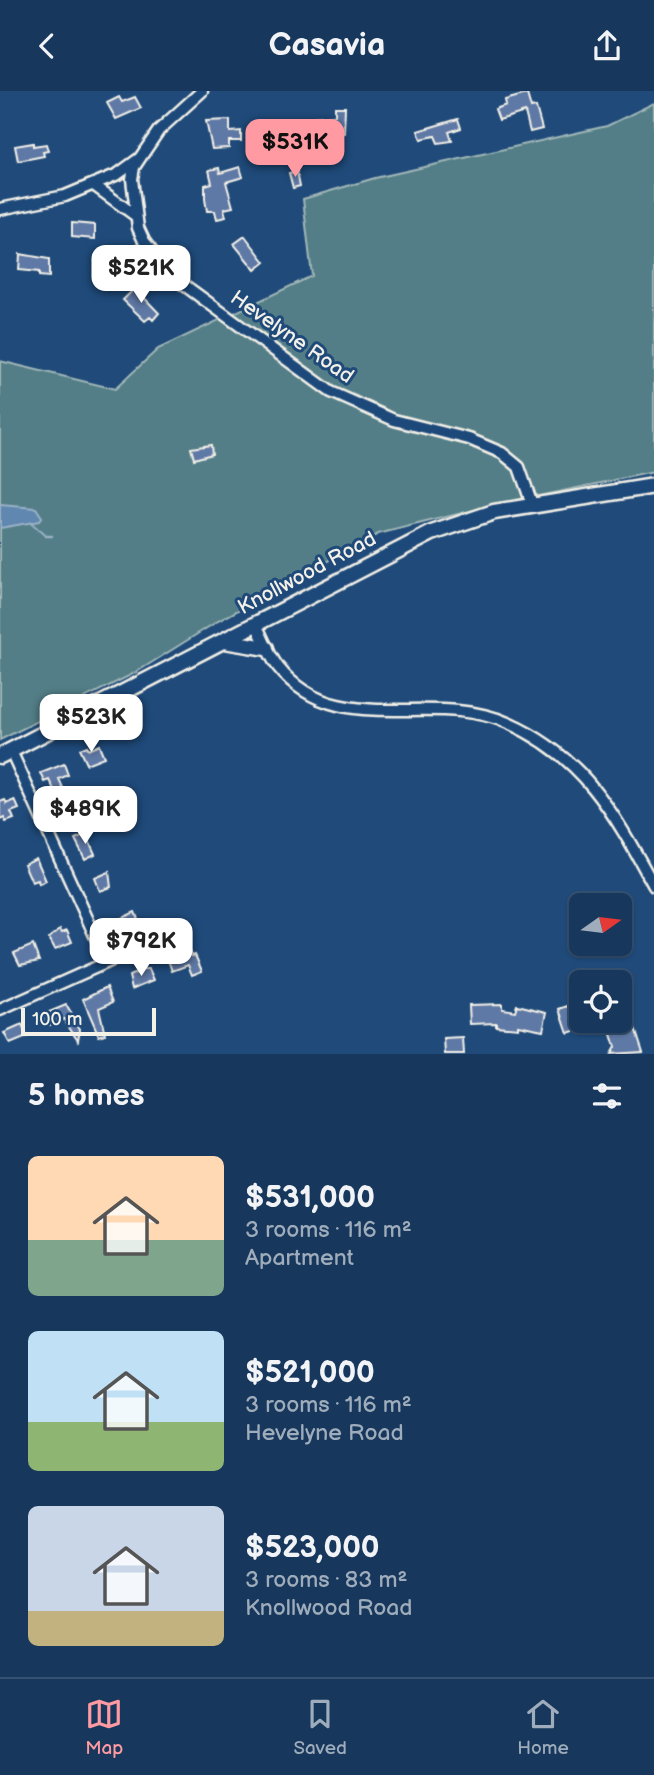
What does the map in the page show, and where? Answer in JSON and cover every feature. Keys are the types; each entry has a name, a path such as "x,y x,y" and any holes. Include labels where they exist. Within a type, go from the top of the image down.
{"main road":[{"name":"Knollwood Road","path":"6,754 432,533 494,512 654,486"},
{"path":"223,641 266,647"}],"street":[{"path":"0,209 65,196 95,186 140,158 159,130 202,91"},
{"name":"Hevelyne Road","path":"140,158 132,179 136,216 144,241 169,274 273,347 289,363 331,392 367,410 419,428 469,439 502,453 519,467 532,504"},
{"path":"95,186 136,216"},
{"path":"256,624 266,647 292,683 309,695 332,705 359,711 458,710 506,722 545,743 581,772 603,797 654,886"},
{"path":"6,754 107,962"},
{"path":"0,1010 182,929"}],"green space":[{"path":"654,103 654,472 486,507 378,534 218,621 135,673 0,740 0,361 115,389 158,349 312,276 303,199 375,178 607,126"}],"water":[{"path":"0,505 36,508 42,517 39,521 0,528"}],"building":[{"path":"527,94 531,108 536,107 542,129 530,132 525,112 499,120 495,109 506,105 505,100"},
{"path":"119,97 122,102 135,97 141,108 116,119 107,103"},
{"path":"335,107 345,107 344,133 314,130 314,117 335,115"},
{"path":"458,119 461,128 449,132 452,141 438,143 435,136 421,139 418,131"},
{"path":"230,120 230,132 241,131 241,141 229,141 229,148 212,149 206,121"},
{"path":"33,143 33,146 46,144 48,151 43,152 44,156 18,161 15,146"},
{"path":"240,167 243,177 226,182 233,207 224,209 226,217 217,219 215,211 207,211 205,199 205,185 212,183 209,170 219,168 220,173"},
{"path":"297,171 300,186 293,188 289,173"},
{"path":"72,223 95,225 95,239 72,237"},
{"path":"245,236 265,262 255,270 234,244"},
{"path":"20,254 49,259 49,277 39,276 39,272 19,270"},
{"path":"135,288 159,313 153,320 150,317 145,321 123,300"},
{"path":"211,445 212,454 194,459 191,448"},
{"path":"99,745 104,757 86,764 79,749 86,746 88,750"},
{"path":"64,764 68,775 59,779 64,790 56,793 50,780 45,782 41,773"},
{"path":"5,800 7,804 15,800 19,809 11,812 14,819 6,822 4,818 0,820 0,802"},
{"path":"86,834 95,854 85,859 75,839"},
{"path":"36,858 46,881 39,884 38,880 32,882 24,864"},
{"path":"109,872 111,887 100,891 95,878"},
{"path":"135,912 140,924 118,934 113,922"},
{"path":"60,929 62,932 67,930 72,942 55,949 49,938"},
{"path":"33,945 39,961 20,965 14,953"},
{"path":"190,951 192,956 195,955 202,971 192,975 188,965 172,971 168,960"},
{"path":"149,969 154,980 132,989 129,976"},
{"path":"107,987 113,1002 99,1008 105,1034 99,1036 83,999"},
{"path":"502,1004 502,1009 515,1011 517,1005 547,1012 543,1030 518,1025 518,1028 496,1026 496,1023 470,1024 469,1005"},
{"path":"66,1005 80,1029 78,1040 64,1019 50,1025 48,1021 40,1021 42,1015"},
{"path":"569,1006 569,1033 568,1033 560,1009"},
{"path":"632,1019 643,1052 611,1054 615,1047 611,1033 632,1033"},
{"path":"22,1025 27,1037 10,1044 4,1033"},
{"path":"463,1038 464,1054 445,1054 444,1039"}],"waterway":[{"path":"31,523 46,536 52,536"}]}
